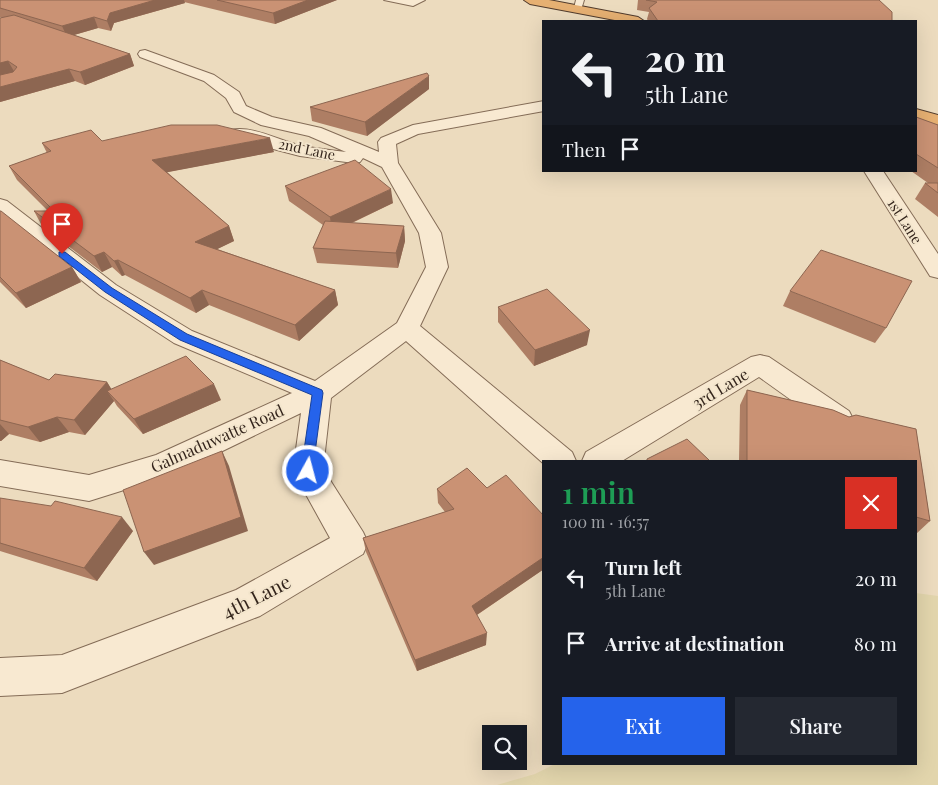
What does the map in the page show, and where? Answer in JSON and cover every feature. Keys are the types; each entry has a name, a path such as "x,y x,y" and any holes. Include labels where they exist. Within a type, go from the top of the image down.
{"highway":[{"path":"530,0 579,4 635,20"},
{"path":"917,114 937,120"}],"street":[{"path":"145,54 208,78 233,96 240,109 267,121 314,132 389,163 387,142 413,130 542,106"},
{"path":"917,127 937,120"},
{"name":"2nd Lane","path":"222,132 260,138 300,151 389,163"},
{"name":"Galmaduwatte Road","path":"0,472 89,488 164,465 318,393 407,328 437,267 430,233 389,163"},
{"name":"1st Lane","path":"874,172 938,271"},
{"path":"0,206 108,290 183,337 318,393"},
{"path":"407,328 560,460"},
{"name":"3rd Lane","path":"599,460 760,364 839,419"},
{"name":"4th Lane","path":"0,677 62,674 247,604 351,543 308,471 318,393"}],"lane":[{"path":"388,0 413,4 421,0"}],"shaded area":[{"path":"917,593 938,596 938,785 497,785 535,774 553,765 917,765"}],"building":[{"path":"0,0 155,0 110,13 107,21 94,17 62,26 0,8"},
{"path":"217,0 308,0 273,13"},
{"path":"646,0 879,0 892,12 892,20 657,20 649,8 657,2"},
{"path":"14,15 130,54 80,72 69,69 0,87 0,75 13,72 17,67 8,61 0,63 0,18"},
{"path":"427,73 429,76 365,122 310,107"},
{"path":"917,117 938,125 938,168 917,155"},
{"path":"171,125 217,125 270,138 152,160 229,226 195,242 335,290 295,325 202,290 190,298 118,260 114,261 104,252 94,256 34,211 54,211 9,166 51,151 42,143 91,130 102,141"},
{"path":"355,160 391,189 330,217 285,186"},
{"path":"925,183 938,183 938,193"},
{"path":"0,211 72,267 16,293 0,277"},
{"path":"325,221 404,226 396,253 313,248"},
{"path":"821,250 912,281 886,328 790,291"},
{"path":"547,289 590,330 535,350 498,307"},
{"path":"186,356 214,384 134,419 107,391"},
{"path":"0,360 49,380 55,374 107,382 74,420 57,417 28,427 0,420"},
{"path":"747,390 833,410 849,417 856,415 916,429 930,521 917,517 917,460 747,460"},
{"path":"687,439 709,460 647,460"},
{"path":"222,451 241,517 144,552 123,490"},
{"path":"467,468 487,488 506,475 542,514 542,558 472,606 487,633 415,660 363,538 454,509 437,489"},
{"path":"0,498 51,506 55,501 122,517 84,568 0,543"}],"route":[{"path":"62,254 108,290 183,337 318,393 308,471"}]}
